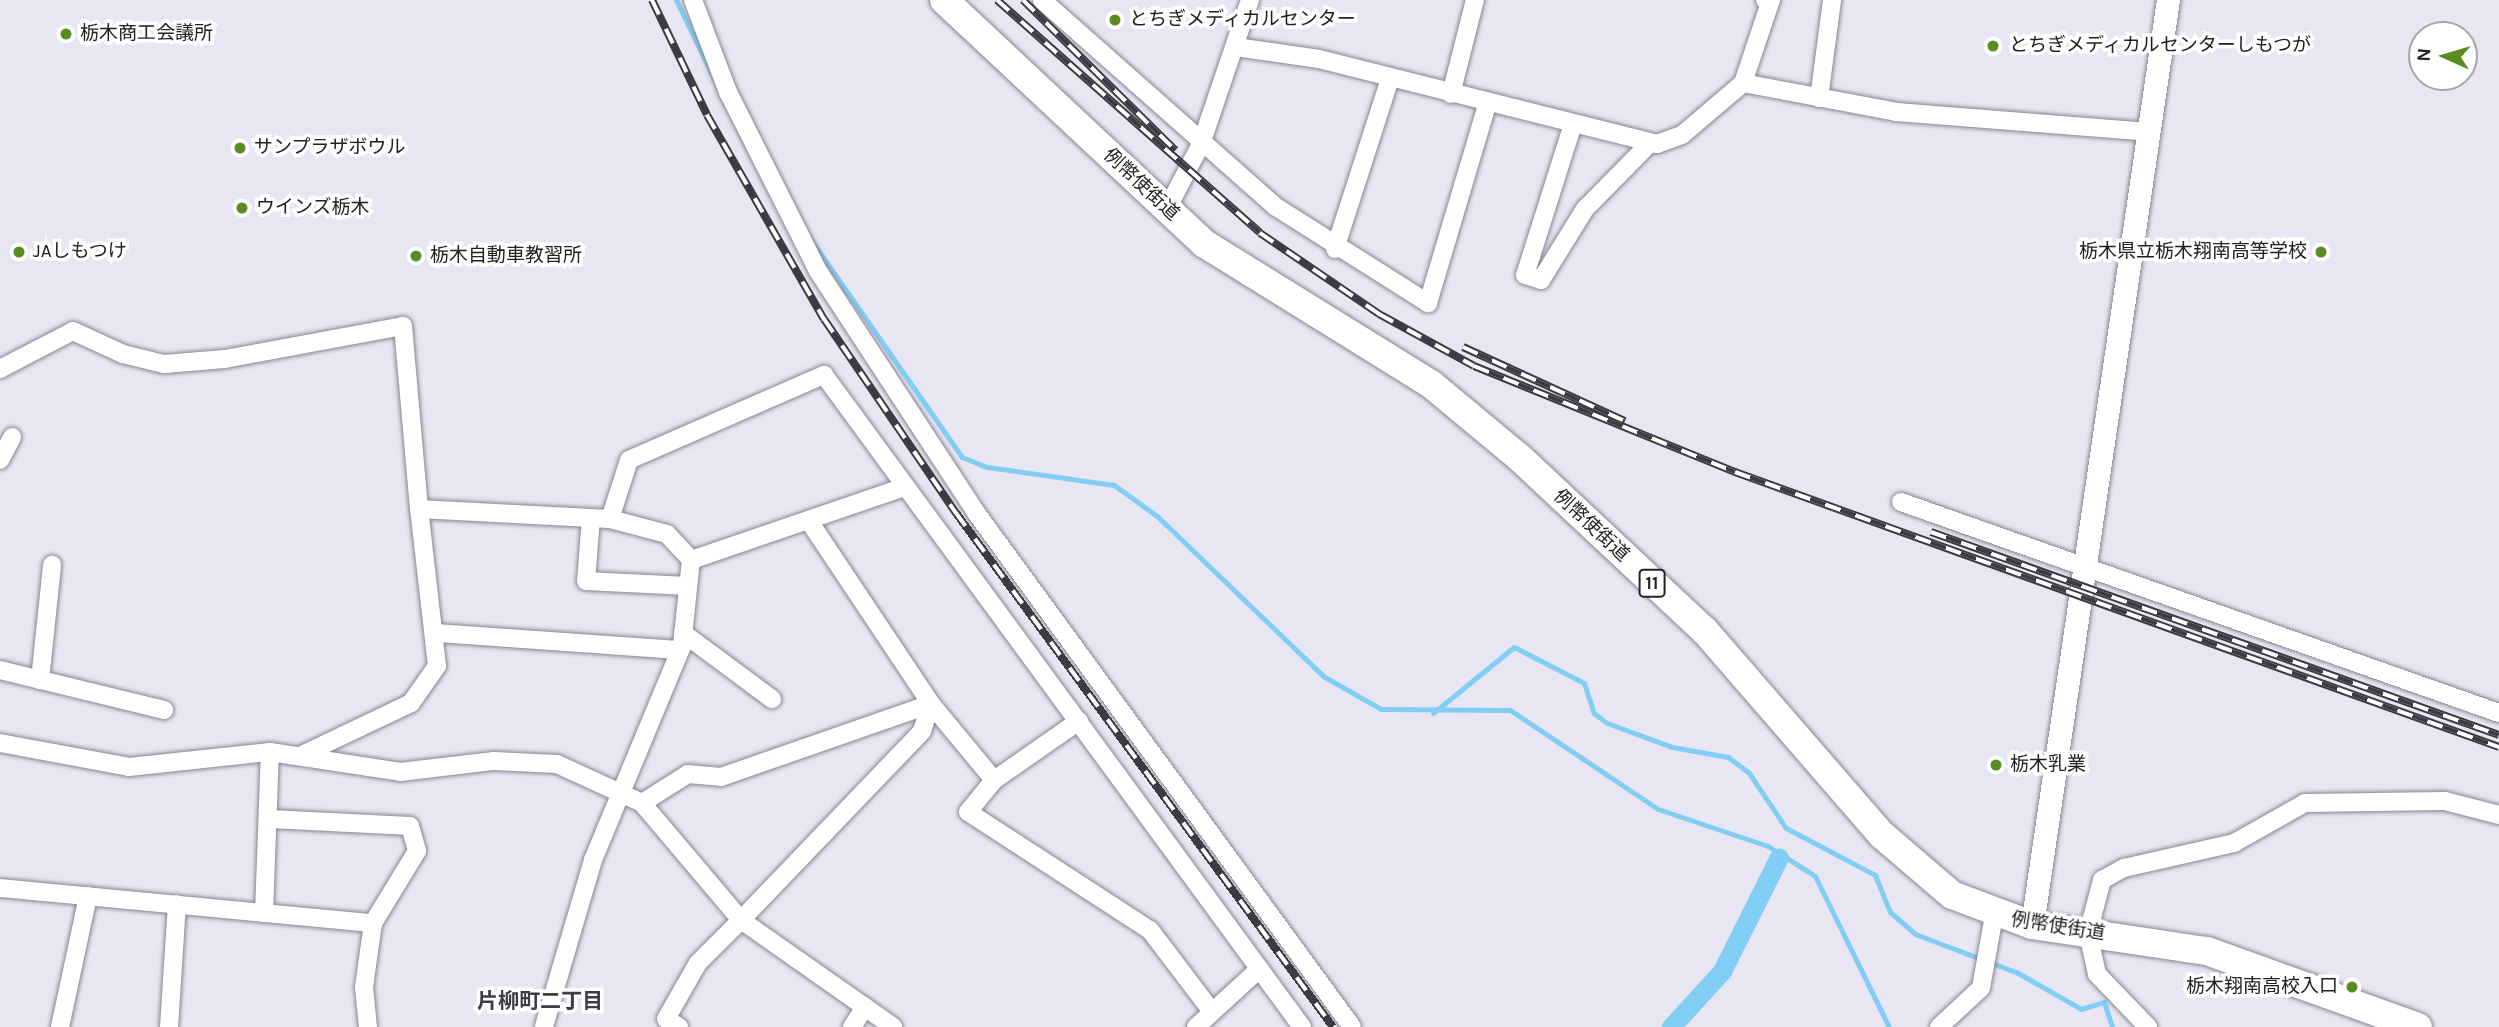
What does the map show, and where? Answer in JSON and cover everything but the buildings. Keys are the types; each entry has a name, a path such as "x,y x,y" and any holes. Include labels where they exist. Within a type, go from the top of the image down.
{"main road":[{"name":"例幣使街道","path":"944,0 1167,209 1250,277 1432,385 1510,450 1705,631 1882,835 1952,895 1994,915 2032,925 2207,951 2418,1027"}],"street":[{"path":"693,0 729,92 818,271 977,514 1352,1027"},
{"path":"1042,0 1201,144 1335,249 1428,303 1487,106"},
{"path":"1167,209 1201,144 1250,0"},
{"path":"1451,94 1475,0"},
{"path":"1236,47 1390,79 1487,106 1650,143 1682,135 1743,83 1771,1 1765,0"},
{"path":"1819,98 1832,0"},
{"path":"2032,925 2168,0"},
{"path":"1335,249 1390,79"},
{"path":"1743,83 1896,112 2149,132"},
{"path":"1573,124 1525,275 1541,280 1586,209 1650,143"},
{"path":"0,369 73,331 123,354 164,364 225,359 403,326 419,509 437,633 437,666 411,703 304,754"},
{"path":"610,519 629,460 824,375 901,488 1079,721 1301,1027"},
{"path":"0,460 12,437"},
{"path":"691,560 901,488"},
{"path":"1901,502 2499,713"},
{"path":"419,509 610,519 667,534 691,560 681,642 619,789 544,1027"},
{"path":"591,518 586,581 688,586"},
{"path":"809,521 931,704 995,780"},
{"path":"40,680 52,565"},
{"path":"437,633 681,642 772,698"},
{"path":"0,670 164,710"},
{"path":"642,803 688,774 720,777 931,704"},
{"path":"679,1027 666,1019 698,963 922,731 931,704"},
{"path":"1079,721 995,780 968,812 1150,930 1210,1009"},
{"path":"0,743 129,767 270,752 304,754 400,772 494,761 557,764 619,789 642,803 741,920 893,1027"},
{"path":"264,912 270,819 270,752"},
{"path":"2148,1027 2097,974 2088,933 2102,880 2123,868 2234,843 2305,803 2445,801 2499,815"},
{"path":"270,819 410,826 417,851 373,923 364,987 368,1027"},
{"path":"0,888 373,923"},
{"path":"60,1027 88,896"},
{"path":"169,1027 177,904"},
{"path":"1939,1027 1981,988 1994,915"},
{"path":"1196,1027 1210,1009 1259,969"},
{"path":"852,1027 865,1007"}],"waterway":[{"path":"676,0 746,145"},
{"path":"811,240 962,457 987,467 1114,485 1157,516 1323,676 1381,709 1510,710 1658,809 1768,846 1815,876 1889,1027"},
{"path":"1433,713 1514,647 1584,683 1594,713 1607,723 1672,747 1728,757 1749,773 1786,828 1875,875 1890,912 1915,934 2018,973 2081,1009 2104,1002 2112,1027"},
{"path":"1671,1027 1722,971 1779,857"}],"railway":[{"path":"652,0 707,115 824,319 956,513 1333,1027"},
{"path":"997,0 1260,233 1379,314 1474,366 1735,472 2499,747"},
{"path":"1023,0 1175,150"},
{"path":"1463,347 1625,421"},
{"path":"1931,532 2499,735"}],"place":[{"name":"とちぎメディカルセンター","path":"1115,20"},
{"name":"栃木商工会議所","path":"66,34"},
{"name":"とちぎメディカルセンターしもつが","path":"1993,46"},
{"name":"サンプラザボウル","path":"240,148"},
{"name":"ウインズ栃木","path":"242,208"},
{"name":"JAしもつけ","path":"19,252"},
{"name":"栃木県立栃木翔南高等学校","path":"2321,252"},
{"name":"栃木自動車教習所","path":"416,256"},
{"name":"栃木乳業","path":"1996,765"},
{"name":"栃木翔南高校入口","path":"2352,987"}],"district":[{"name":"片柳町二丁目","path":"540,1001"}]}
